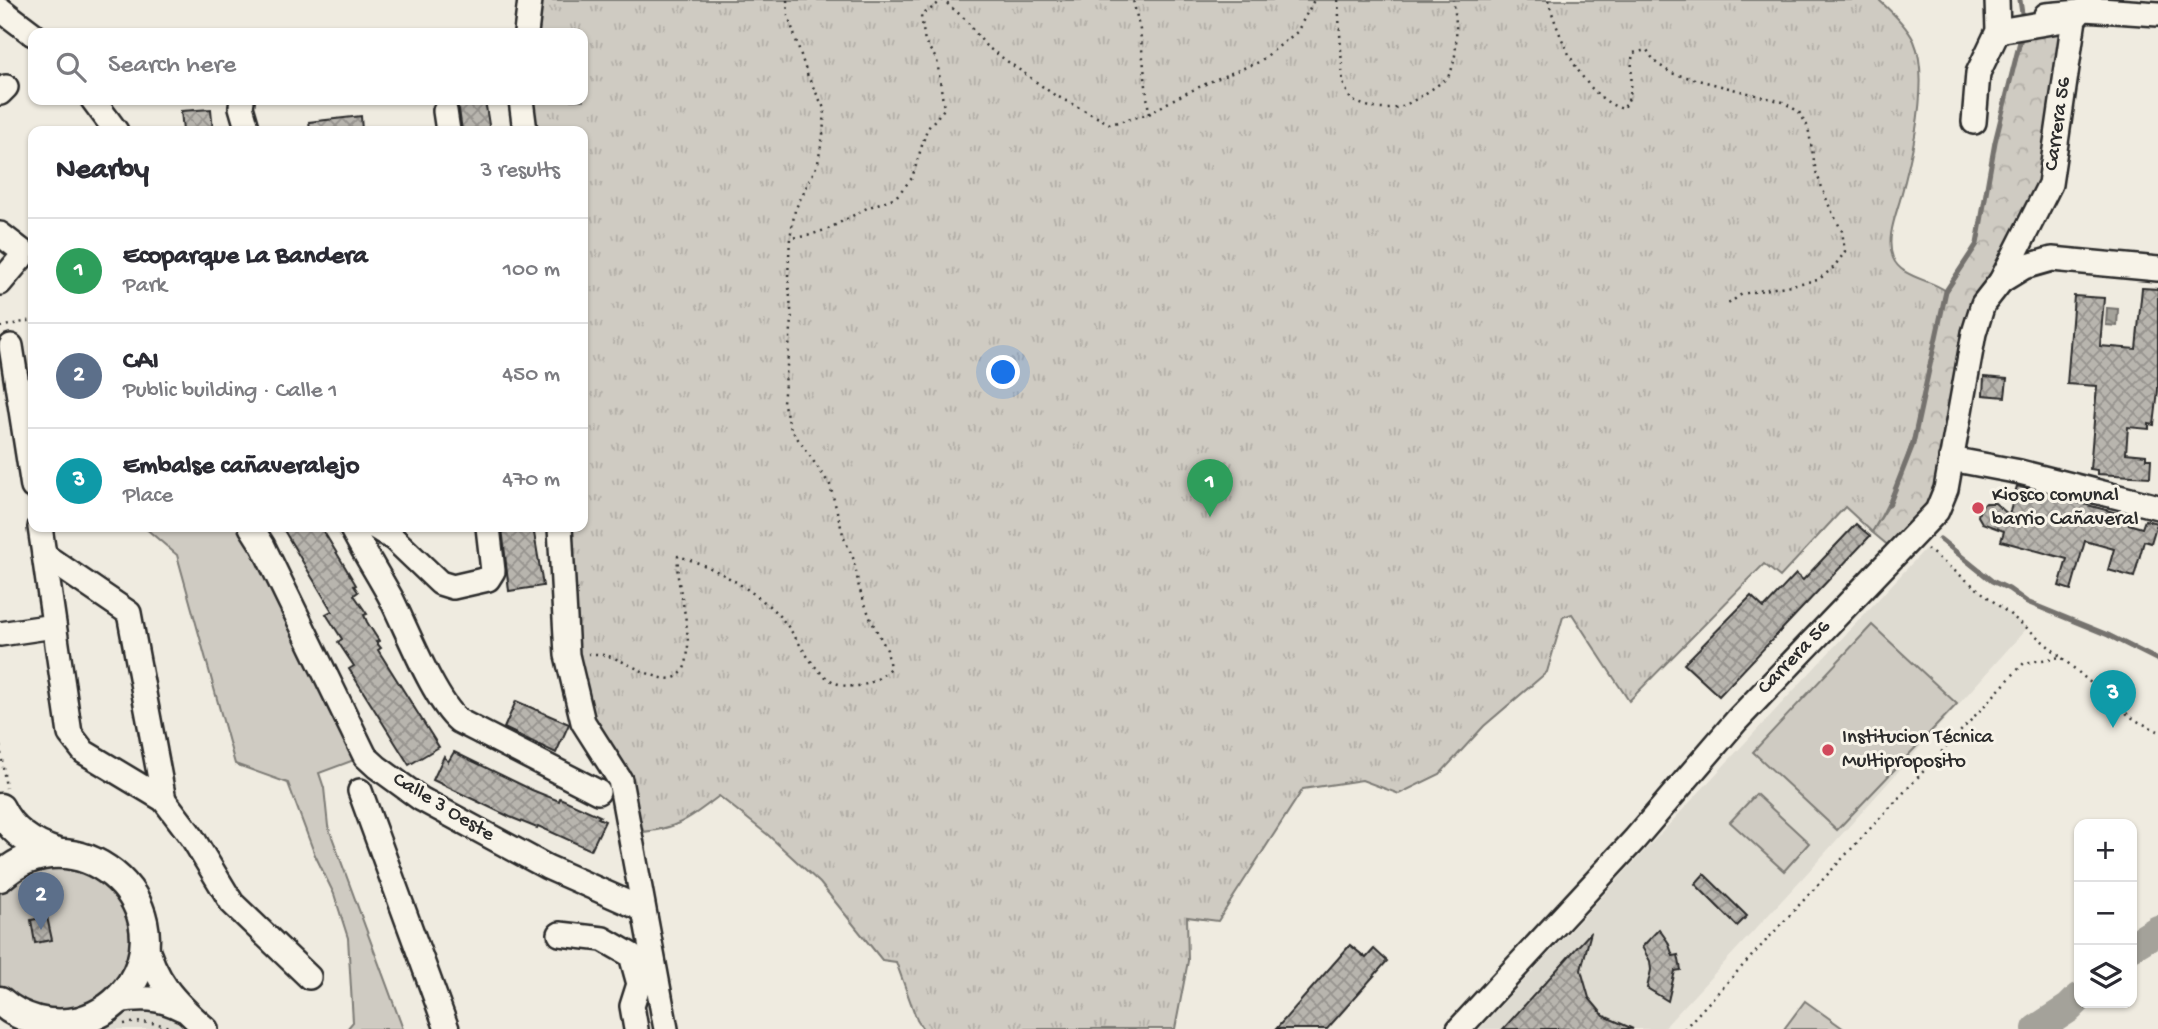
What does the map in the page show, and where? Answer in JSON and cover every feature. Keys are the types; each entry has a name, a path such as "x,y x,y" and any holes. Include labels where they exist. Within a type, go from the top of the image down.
{"main road":[{"path":"0,808 19,833 37,845 57,853 96,862 121,881 138,908 144,938 137,972 115,1014 95,1016 73,1025 47,1023 12,1013"},
{"path":"0,877 24,860 57,853"}],"street":[{"path":"527,28 530,0"},
{"path":"1974,122 1978,72 1998,31 1997,0"},
{"path":"0,9 28,30"},
{"path":"1998,31 2077,15 2085,9 2158,14"},
{"path":"2046,15 2077,15"},
{"name":"Carrera 56","path":"1459,1029 1635,839 1737,720 1937,511 1946,489 1973,333 1983,304 2001,282 2050,184 2077,15"},
{"path":"97,105 112,126"},
{"path":"241,105 247,126"},
{"path":"522,105 524,126"},
{"path":"2025,232 2038,251 2052,259"},
{"path":"0,234 22,251 21,258 0,283"},
{"path":"2001,282 2024,267 2052,259 2158,269"},
{"path":"5,336 28,460"},
{"path":"1951,458 2020,472 2158,507"},
{"path":"41,532 70,734 85,752 164,800 192,837 232,903 309,977"},
{"name":"Calle 3 Oeste","path":"254,532 365,756 421,799 547,867 642,909"},
{"path":"354,532 452,715 598,792"},
{"path":"383,532 394,539 440,583 453,587 488,579 492,570 488,532"},
{"path":"560,532 567,655 583,722 620,780 666,1029"},
{"path":"44,555 129,613 164,800"},
{"path":"0,634 54,626"},
{"path":"360,791 447,1029"},
{"path":"560,934 603,939 631,955 639,984 632,1006 636,1029"},
{"path":"144,938 154,971 179,1020"},
{"path":"115,1014 145,998 159,999 179,1020 206,1029"}],"path":[{"path":"567,655 602,653 660,678 678,676 684,671 688,652 686,619 677,573 678,556 720,572 763,601 788,625 821,674 835,683 850,687 866,685 882,677 890,668 887,650 859,589 854,560 844,538 830,485 791,429 783,402 792,320 788,276 790,238 795,210 818,163 825,110 808,77 788,15 787,0"},
{"path":"790,238 828,229 867,208 896,197 912,178 927,129 944,109 937,61 925,41 921,16 943,0 965,19 986,46 1053,93 1098,120 1110,124 1149,114 1194,89 1259,62 1297,32 1314,0"},
{"path":"1133,0 1140,30 1149,114"},
{"path":"1338,0 1343,83 1351,100 1372,109 1401,108 1448,78 1455,61 1456,12 1453,0"},
{"path":"1548,0 1557,31 1569,54 1597,96 1609,105 1623,109 1630,99 1633,53 1647,50 1655,62 1671,73 1783,102 1799,112 1808,127 1816,172 1842,231 1845,252 1833,268 1818,279 1800,285 1742,294 1728,304"},
{"path":"5,336 28,323"},
{"path":"1926,548 2135,720 2158,731"},
{"path":"1684,1029 2024,663 2061,657"},
{"path":"115,1014 156,1023 179,1020"}],"shaded area":[{"name":"Institucion Técnica Multiproposito","path":"1926,548 2027,628 1663,1029 1479,1029"},
{"path":"132,998 206,1029 68,1029"}],"green space":[{"path":"530,0 1879,0 1911,35 1919,57 1921,77 1918,120 1892,229 1891,251 1902,270 1946,291 1919,415 1900,476 1872,532 1845,507 1780,577 1764,564 1629,701 1572,614 1563,617 1547,672 1484,726 1440,774 1399,794 1362,780 1303,789 1218,921 1187,917 1188,961 1175,1029 923,1029 917,1020 896,962 882,960 820,883 768,835 719,796 678,824 657,830 629,833 620,780 583,722 561,532 588,532 588,126 524,126 522,105 588,105 588,28 527,28"},
{"path":"2080,12 2050,184 1983,304 1946,489 1896,552 1872,532 1889,505 1913,444 1946,291 1977,244 1995,142 2022,39 2023,25"},
{"path":"150,532 253,532 365,756 319,773 324,788 328,826 403,1029 347,1029 353,1022 348,938 334,894 315,855 288,783 235,764 177,555"},
{"path":"1872,625 1957,704 1837,830 1753,752"},
{"path":"1756,794 1809,843 1784,871 1730,822"},
{"path":"24,860 116,875 142,956 78,1021 0,1001 0,877"},
{"path":"1805,1001 1844,1029 1784,1029"}],"water":[{"path":"2107,308 2118,309 2117,326 2106,325"}],"building":[{"path":"456,105 486,105 489,126 461,126"},
{"path":"211,109 213,126 182,126 181,111"},
{"path":"361,116 362,126 309,126 309,122"},
{"path":"2142,288 2158,289 2158,391 2154,425 2149,424 2149,429 2128,427 2126,453 2146,455 2146,459 2151,459 2150,477 2097,474 2097,470 2090,469 2097,386 2067,384 2074,296 2104,298 2100,346 2136,349"},
{"path":"1984,377 2007,379 2005,397 1983,395"},
{"path":"2017,486 2117,513 2115,520 2142,528 2145,520 2157,523 2151,543 2144,541 2134,577 2108,570 2114,549 2085,541 2071,590 2059,586 2067,559 2001,541 2004,531 1982,523 1978,516 1980,507 1986,503 1995,503 2009,515"},
{"path":"1856,524 1870,536 1719,696 1684,664 1751,596 1764,608 1796,574 1803,580"},
{"path":"285,532 324,532 356,585 354,586 358,592 354,595 367,614 364,615 367,622 379,641 376,642 381,648 378,650 439,747 409,765 349,669 354,666 338,642 342,639 326,614 332,611"},
{"path":"503,532 534,532 543,586 509,591"},
{"path":"516,701 569,724 556,753 504,728"},
{"path":"454,752 532,790 559,801 560,798 600,816 598,818 605,821 591,850 538,826 537,828 510,817 433,780 444,756 448,762"},
{"path":"1704,874 1747,916 1737,926 1695,884"},
{"path":"47,917 52,940 35,943 31,920"},
{"path":"1659,929 1673,956 1678,955 1681,970 1675,971 1668,1001 1647,988 1650,961 1642,947"},
{"path":"1591,932 1581,970 1589,998 1604,1016 1633,1029 1503,1029"},
{"path":"1350,945 1366,958 1374,949 1387,961 1327,1029 1276,1029"}],"waterway":[{"path":"2020,0 2023,20"},
{"path":"1889,505 1913,444 1946,291 1977,244 1995,142 2022,33"},
{"path":"1940,539 1992,581 2027,602 2108,635 2158,660"},
{"path":"2134,945 2158,930"},
{"path":"2037,1029 2074,1003"}],"place":[{"name":"Kiosco comunal barrio Cañaveral","path":"1978,508"},
{"name":"Ecoparque La Bandera","path":"1210,517"},
{"name":"Embalse cañaveralejo","path":"2113,728"},
{"name":"Institucion Técnica Multiproposito","path":"1828,750"},
{"name":"CAI","path":"41,930"}]}
